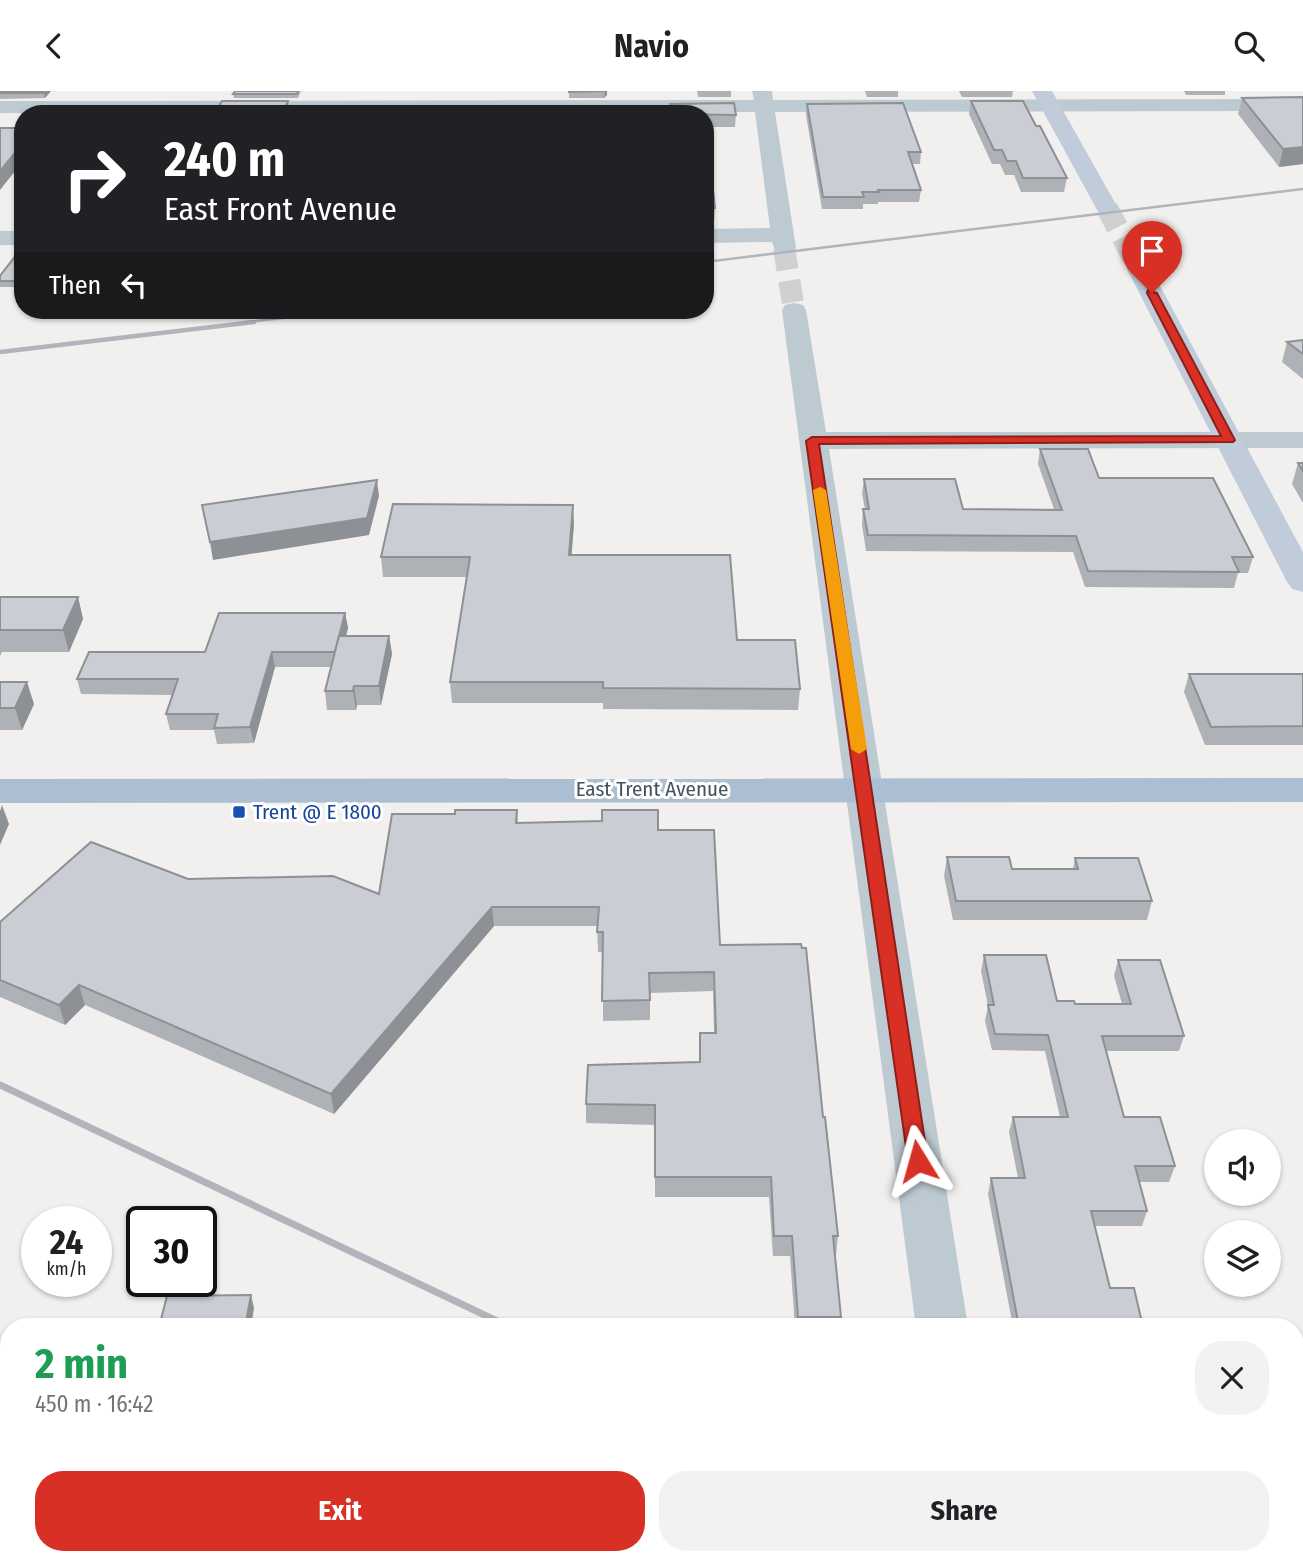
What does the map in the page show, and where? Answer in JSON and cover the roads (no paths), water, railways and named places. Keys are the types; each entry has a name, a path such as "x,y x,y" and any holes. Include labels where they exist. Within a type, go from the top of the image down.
{"main road":[{"name":"East Trent Avenue","path":"0,791 1303,790"}],"street":[{"path":"714,237 783,242 763,98"},
{"path":"126,105 478,104 763,98 1046,98 1303,104"},
{"path":"1046,98 1107,208"},
{"path":"1139,268 1303,582"},
{"path":"794,310 807,384 812,441 941,1318"},
{"path":"812,441 1303,440"}],"tunnel":[{"path":"1107,208 1139,269"},
{"path":"784,248 794,310"}],"railway":[{"path":"714,261 1303,189"},
{"path":"239,323 273,319"},
{"path":"0,352 254,322"},
{"path":"0,1085 491,1318"}],"place":[{"name":"Trent @ E 1800","path":"239,812"}]}
